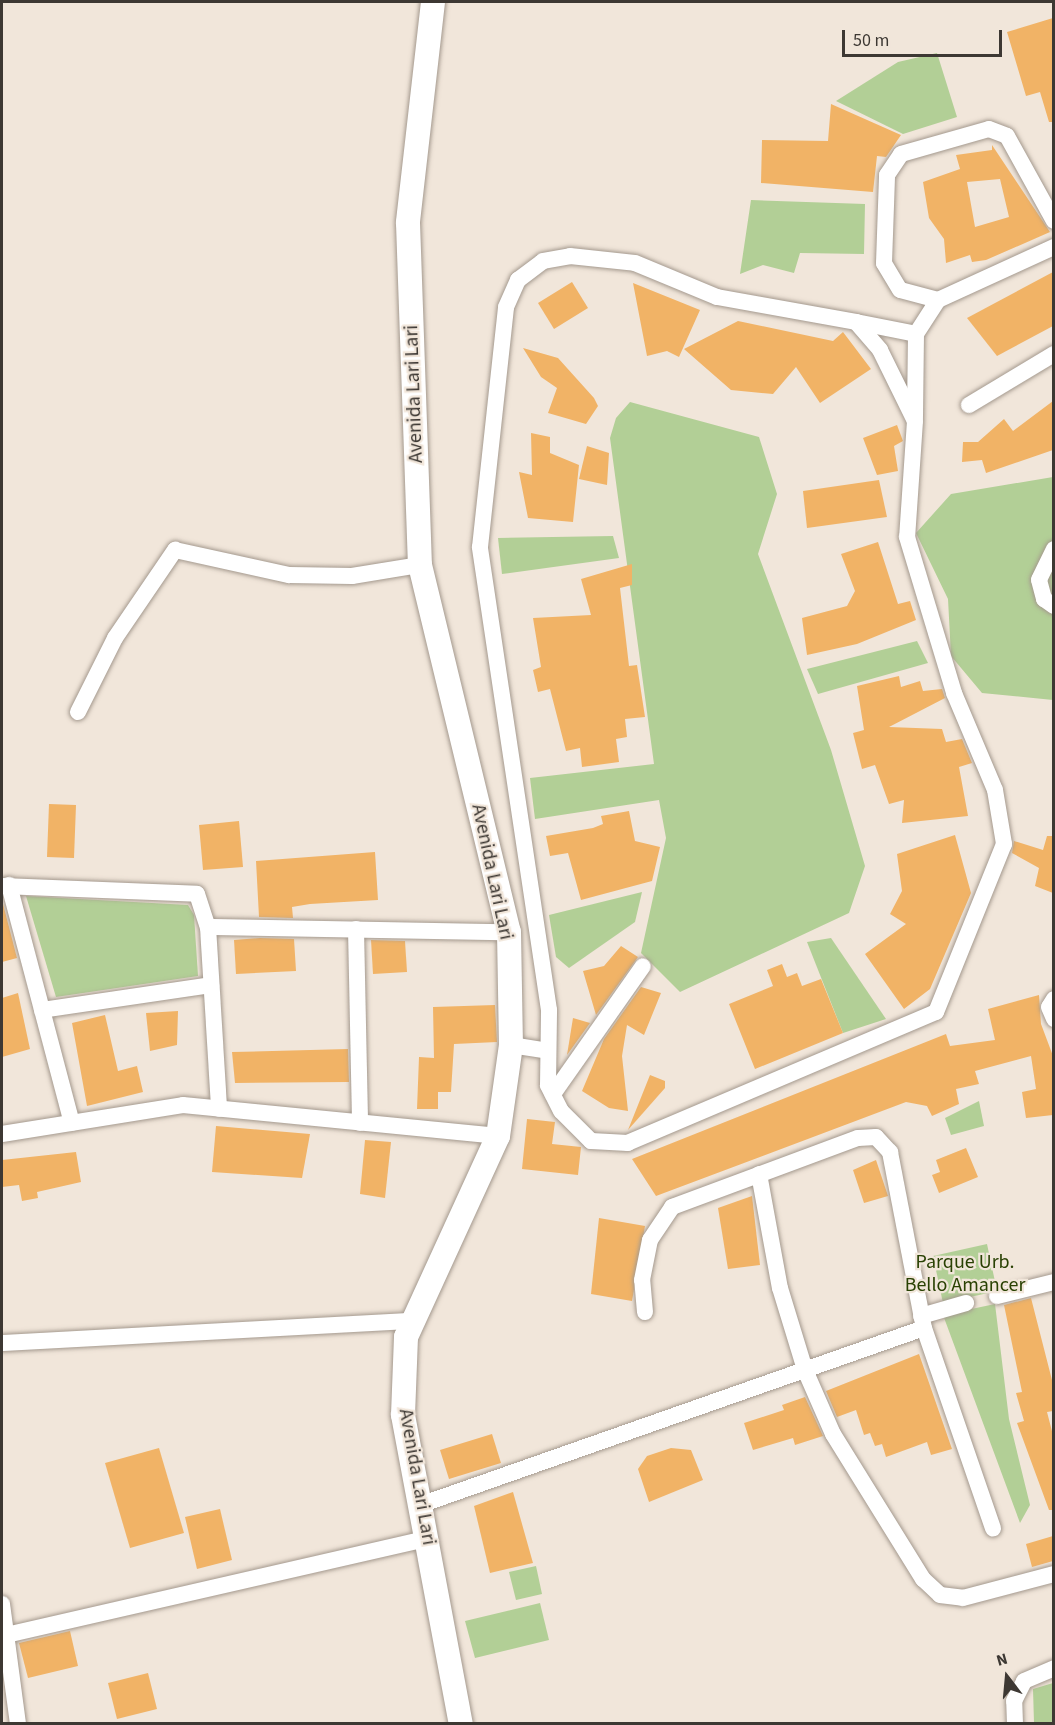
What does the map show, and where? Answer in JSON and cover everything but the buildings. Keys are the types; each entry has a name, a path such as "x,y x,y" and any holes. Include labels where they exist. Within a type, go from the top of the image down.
{"street":[{"name":"Avenida Lari Lari","path":"433,2 408,223 420,565 509,932 511,1045 498,1136 406,1337 403,1415 461,1724"},
{"path":"938,300 900,290 884,263 887,175 901,154 989,129 1008,136 1053,221"},
{"path":"916,334 717,297 635,263 570,255 543,261 518,280 506,307 480,547 549,1010 547,1051 553,1094 591,1141 628,1143 936,1012 1004,844 995,790 954,693 907,537 915,421 916,334 938,300 1053,247"},
{"path":"856,322 880,350 915,421"},
{"path":"969,405 1053,354"},
{"path":"1053,549 1039,580 1044,599 1053,606"},
{"path":"78,712 115,638 175,550 290,575 352,576 420,565"},
{"path":"72,1123 42,1010 5,886 189,891 202,900 207,927 219,1108"},
{"path":"207,927 509,932"},
{"path":"356,929 360,1123"},
{"path":"553,1094 643,966"},
{"path":"42,1010 211,985"},
{"path":"1053,999 1049,1007 1053,1019"},
{"path":"511,1045 547,1051"},
{"path":"2,1134 183,1105 498,1136"},
{"path":"645,1312 642,1280 661,1216 684,1201 858,1138 883,1142 922,1322 993,1528"},
{"path":"759,1174 780,1288 805,1370 833,1434 923,1579 940,1594 990,1595 1053,1574"},
{"path":"997,1296 1053,1282"},
{"path":"420,1504 805,1370 966,1303"},
{"path":"2,1343 414,1321"},
{"path":"4,1635 427,1539"},
{"path":"2,1604 4,1635 18,1724"},
{"path":"1016,1724 1014,1701 1024,1681 1053,1668"}],"green space":[{"path":"937,53 957,117 903,134 836,101 898,62"},
{"path":"751,200 865,204 864,254 800,253 794,273 763,265 740,274"},
{"path":"630,402 759,437 777,494 758,554 831,750 865,866 849,913 680,992 641,953 666,838 659,800 535,819 530,778 654,764 610,438 616,418"},
{"path":"1053,477 1053,700 982,693 951,656 948,599 916,533 951,494"},
{"path":"613,536 619,558 502,574 498,538"},
{"path":"917,641 928,663 818,694 807,669"},
{"path":"642,892 635,922 569,968 556,957 549,915"},
{"path":"26,896 188,905 194,915 198,976 56,997"},
{"path":"831,938 886,1019 843,1033 807,942"},
{"path":"979,1101 984,1126 951,1135 945,1118"},
{"name":"Parque Urb. Bello Amancer","path":"987,1244 997,1291 943,1303 933,1256"},
{"name":"Parque Urb. Bello Amancer","path":"995,1304 1009,1419 1030,1505 1020,1523 943,1315"},
{"path":"536,1566 542,1594 516,1600 509,1572"},
{"path":"540,1603 549,1640 475,1658 465,1621"},
{"path":"1053,1683 1053,1723 1034,1723 1033,1689"}]}
